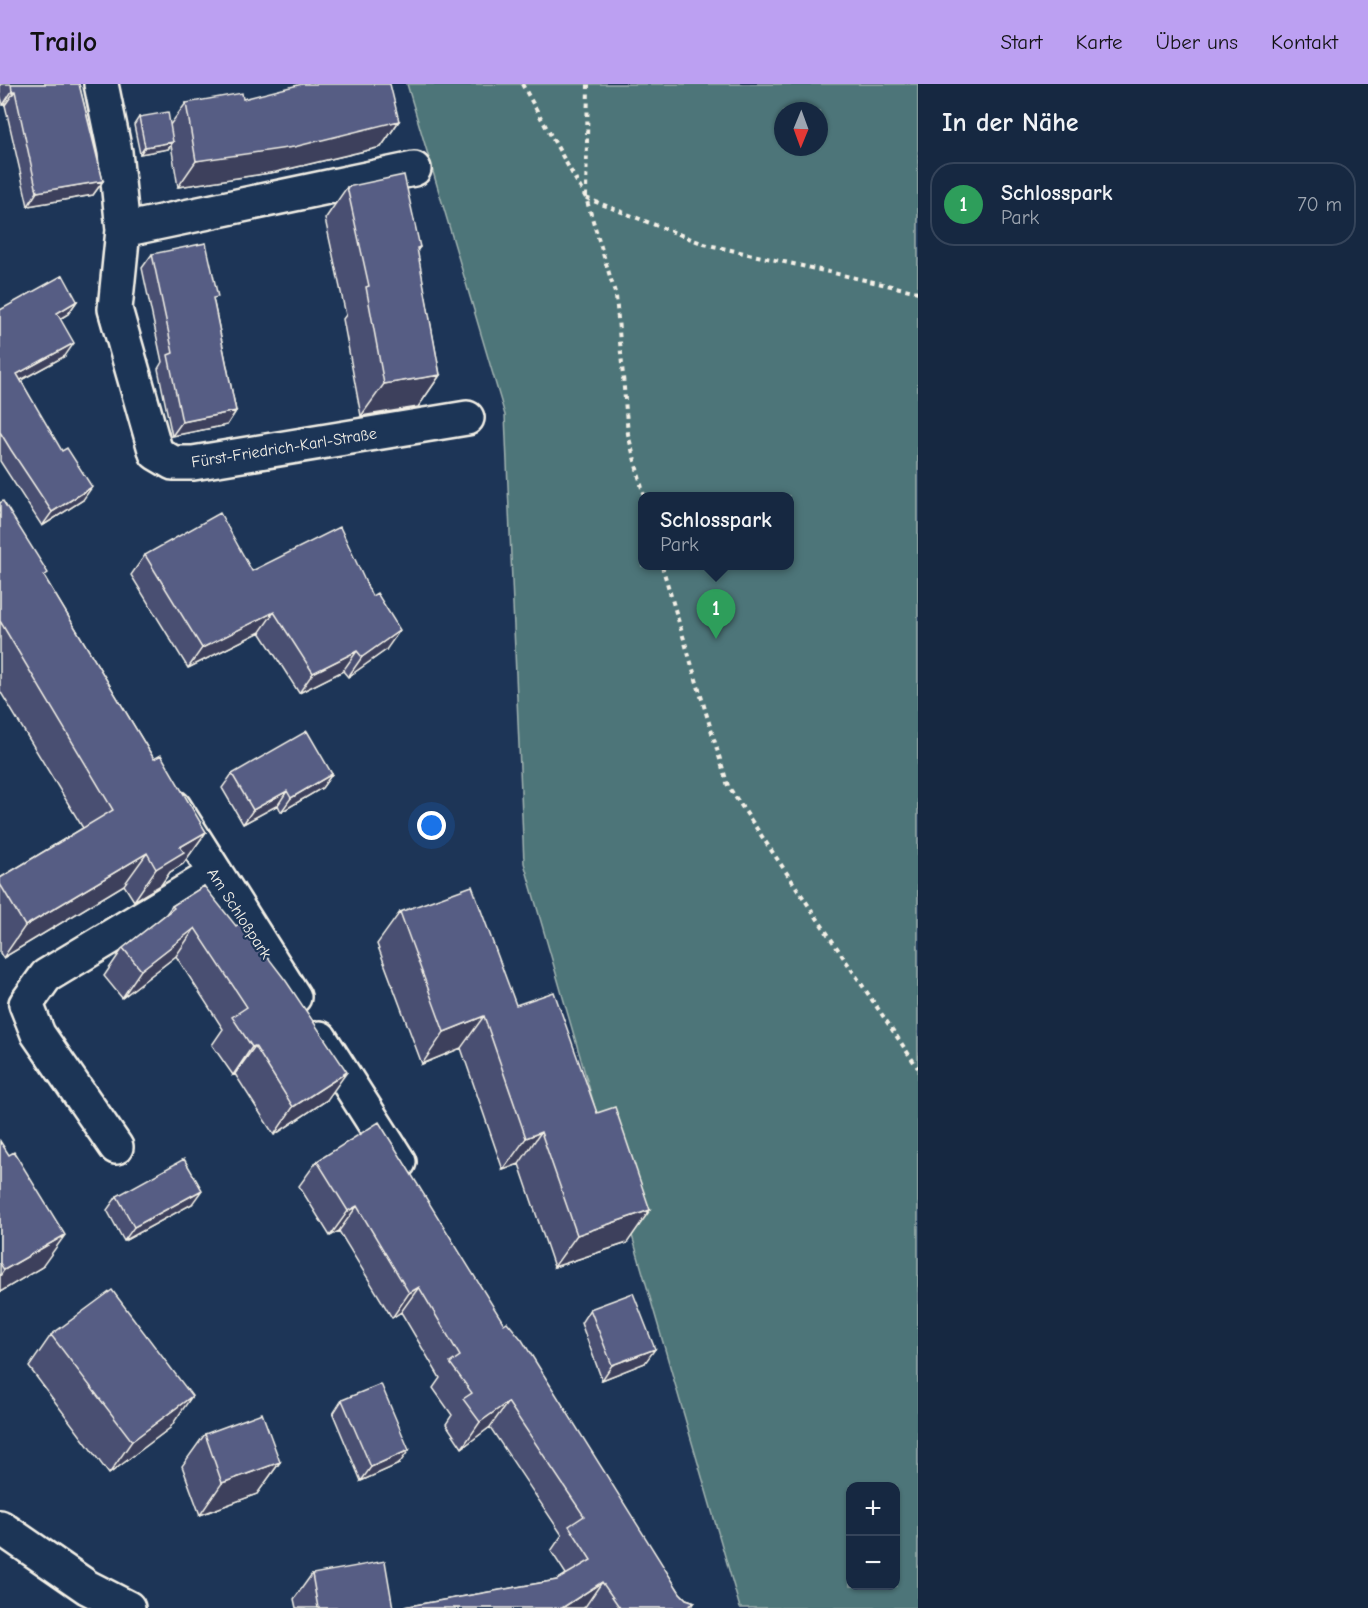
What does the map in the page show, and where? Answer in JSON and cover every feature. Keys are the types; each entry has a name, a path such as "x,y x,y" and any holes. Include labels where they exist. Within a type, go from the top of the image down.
{"street":[{"name":"Fürst-Friedrich-Karl-Straße","path":"101,84 115,152 123,230 115,309 156,453 173,463 193,463 466,418"},
{"path":"123,230 414,169"},
{"name":"Am Schloßpark","path":"160,783 215,874 412,1182"},
{"path":"116,1147 38,1034 26,1004 46,976 215,874"},
{"path":"0,1527 87,1587 128,1608"}],"path":[{"path":"522,84 586,198 616,296 628,434 643,492"},
{"path":"586,198 588,84"},
{"path":"586,198 704,244 918,292"},
{"path":"663,570 728,786 918,1068"}],"green space":[{"path":"407,84 918,84 918,1608 740,1608 524,863 505,415"}],"building":[{"path":"11,84 79,84 103,181 37,192 15,91 12,91"},
{"path":"302,84 390,84 399,121 294,147 196,161 186,103 242,93 243,99"},
{"path":"168,112 173,142 145,147 139,117"},
{"path":"404,175 420,247 417,248 440,375 384,384 366,287 369,286 347,187"},
{"path":"206,243 218,297 213,298 236,411 182,422 168,355 173,353 152,254"},
{"path":"63,275 77,301 57,313 74,343 17,374 62,451 67,448 92,487 52,512 0,432 0,310"},
{"path":"3,501 48,573 44,576 154,759 161,755 206,832 180,847 184,852 156,869 147,853 25,926 0,884 0,878 113,810 0,621 0,503"},
{"path":"220,513 252,571 340,527 372,596 377,593 400,630 362,657 357,651 313,673 274,612 202,648 145,555"},
{"path":"307,731 332,774 291,798 287,791 253,810 232,774"},
{"path":"204,886 236,926 241,922 286,981 347,1072 293,1107 255,1046 252,1047 232,1017 247,1007 195,928 141,970 123,948 174,908 172,906"},
{"path":"472,886 516,1005 554,992 597,1113 615,1107 650,1210 577,1235 541,1132 526,1138 484,1016 444,1032 400,912"},
{"path":"379,1122 504,1324 507,1322 522,1340 680,1593 686,1599 695,1602 686,1608 620,1608 602,1582 562,1608 398,1608 557,1580 591,1560 569,1526 584,1516 508,1402 480,1422 463,1399 472,1393 450,1363 460,1356 419,1287 409,1293 357,1206 348,1211 317,1161"},
{"path":"0,1141 9,1155 14,1152 65,1235 4,1270 0,1263"},
{"path":"184,1159 202,1190 134,1227 117,1196"},
{"path":"112,1290 192,1396 132,1441 51,1335"},
{"path":"633,1293 655,1349 612,1365 590,1309"},
{"path":"381,1384 409,1450 371,1467 342,1400"},
{"path":"262,1413 280,1462 222,1483 205,1434"},
{"path":"385,1561 393,1608 318,1608 312,1574"}],"place":[{"name":"Schlosspark","path":"716,639"}]}
